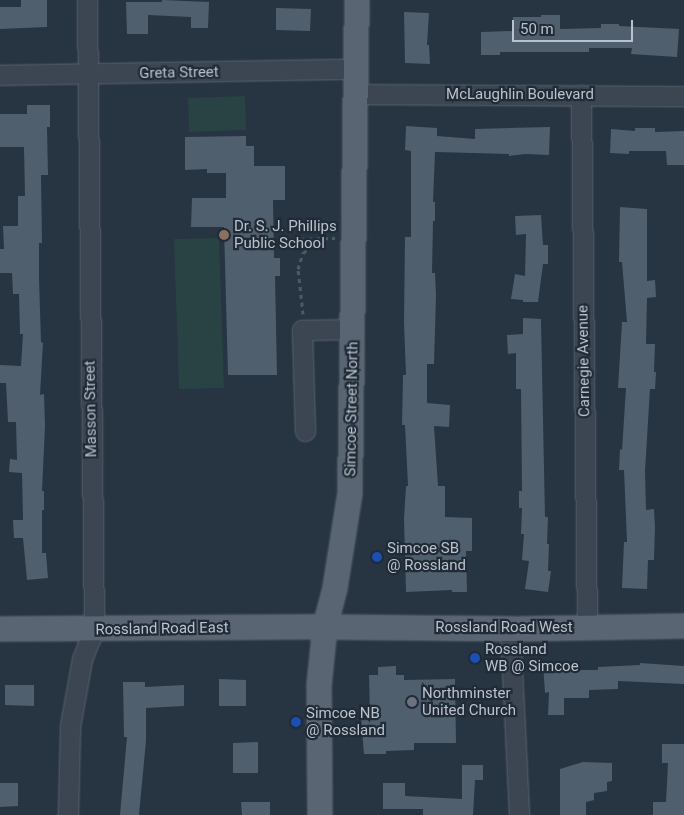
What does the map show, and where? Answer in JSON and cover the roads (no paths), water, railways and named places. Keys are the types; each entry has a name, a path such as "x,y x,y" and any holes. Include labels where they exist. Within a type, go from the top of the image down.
{"main road":[{"name":"Simcoe Street North","path":"320,815 319,686 325,628 335,588 350,493 354,329 357,0"},
{"name":"Rossland Road West","path":"325,628 510,629 684,626"},
{"name":"Rossland Road East","path":"0,629 325,628"}],"street":[{"name":"Masson Street","path":"68,815 70,726 82,659 94,630 87,0"},
{"name":"Greta Street","path":"0,75 357,69"},
{"name":"McLaughlin Boulevard","path":"357,94 684,96"},
{"name":"Carnegie Avenue","path":"581,95 586,628"},
{"path":"305,431 302,330 354,329"},
{"path":"510,629 519,815"}],"place":[{"name":"Dr. S. J. Phillips Public School","path":"224,235"},
{"name":"Simcoe SB @ Rossland","path":"377,557"},
{"name":"Rossland WB @ Simcoe","path":"475,658"},
{"name":"Northminster United Church","path":"412,702"},
{"name":"Simcoe NB @ Rossland","path":"296,722"}]}
